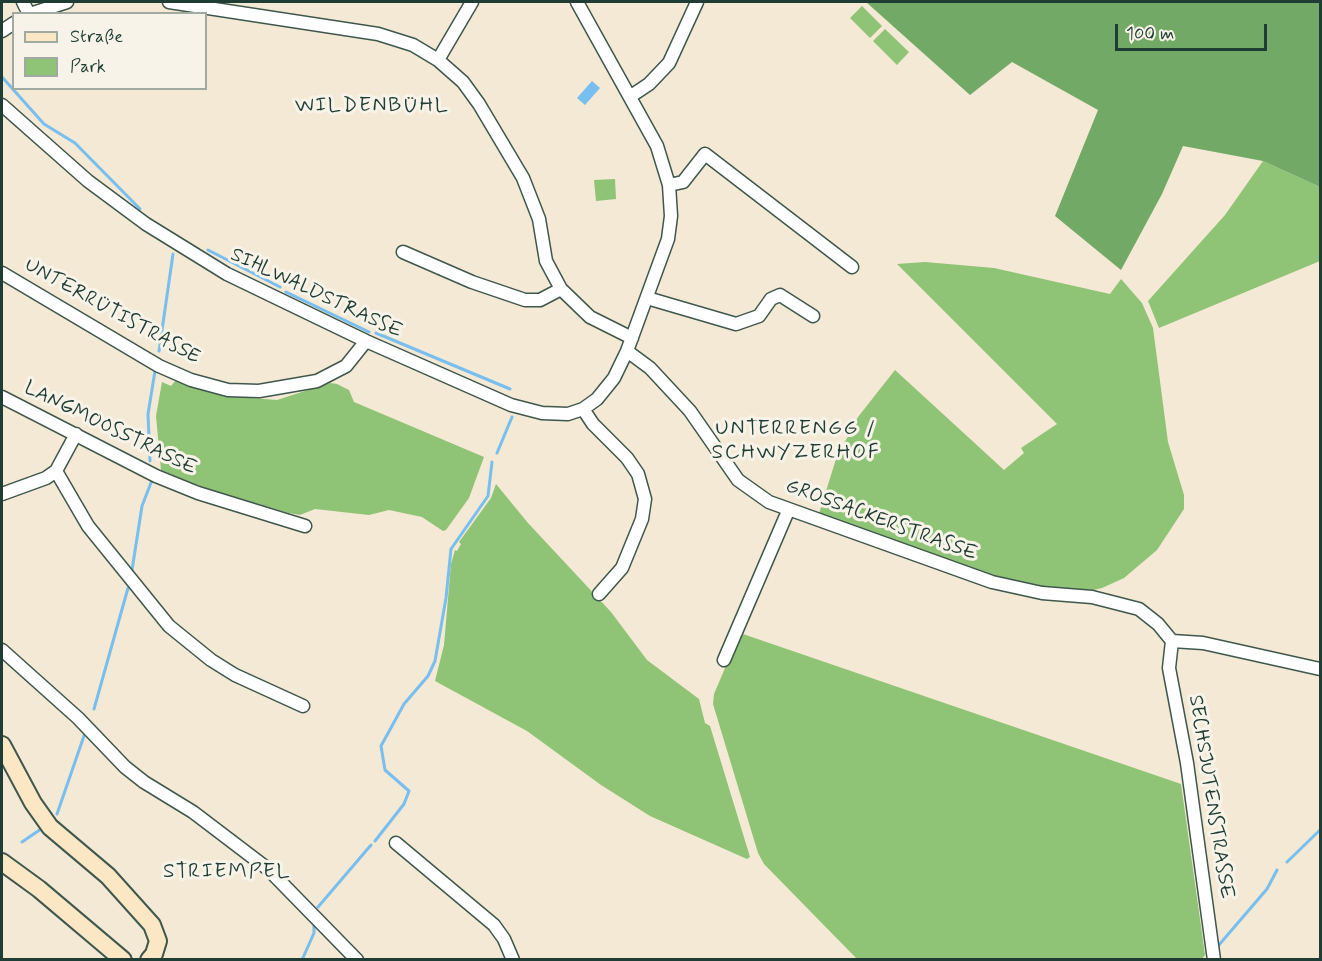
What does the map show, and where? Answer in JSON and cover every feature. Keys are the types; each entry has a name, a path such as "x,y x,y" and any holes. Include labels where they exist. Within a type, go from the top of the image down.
{"main road":[{"path":"2,745 33,803 50,827 108,876 152,925 158,941 154,954 149,960"},
{"path":"2,861 123,960"}],"street":[{"path":"36,12 67,2"},
{"name":"GROSSACKERSTRASSE","path":"169,2 378,34 413,45 438,60 462,82 479,104 523,178 539,219 546,261 561,289 590,317 630,344 690,411 738,480 770,502 788,511 992,582 1041,592 1092,597 1139,609 1158,624 1172,641"},
{"path":"438,60 472,2"},
{"path":"577,2 657,146 669,185 671,216 668,239 630,344 609,387 583,409 593,424 627,458 638,474 645,499 642,519 622,568 599,594"},
{"path":"631,96 649,84 669,63 697,2"},
{"name":"SIHLWALDSTRASSE","path":"2,105 88,181 182,248 227,274 511,405 558,415 583,409"},
{"path":"669,185 683,182 705,154 852,267"},
{"path":"403,252 472,282 525,300 540,300 561,289"},
{"name":"UNTERRÜTISTRASSE","path":"2,273 159,366 191,380 228,390 259,391 317,381 346,366 366,340"},
{"path":"647,298 736,324 759,316 771,299 780,295 813,316"},
{"name":"LANGMOOSSTRASSE","path":"2,397 156,476 198,493 305,526"},
{"path":"2,494 46,478 56,471 76,434"},
{"path":"56,471 88,526 169,626 187,643 227,670 303,706"},
{"path":"724,660 788,511"},
{"path":"1172,641 1203,643 1320,669"},
{"name":"SECHSJUTENSTRASSE","path":"1172,641 1169,668 1187,763 1214,960"},
{"path":"2,650 78,718 125,767 144,782 194,812 268,869 357,960"},
{"path":"396,843 494,925 504,939 513,960"}],"green space":[{"path":"866,2 1320,2 1320,187 1263,161 1183,146 1162,194 1121,270 1055,216 1098,110 1012,62 970,95"},
{"path":"862,6 882,26 870,38 850,18"},
{"path":"885,29 909,52 897,65 873,41"},
{"path":"1263,161 1320,187 1320,261 1159,328 1148,301 1225,215"},
{"path":"615,179 616,199 596,201 594,180"},
{"path":"925,262 994,268 1110,294 1121,279 1142,303 1153,328 1168,442 1184,495 1184,509 1157,550 1124,578 1102,588 1081,593 1022,585 818,517 836,459 858,417 895,370 1004,470 1024,453 1021,448 1057,424 897,264"},
{"path":"176,380 224,396 277,400 330,383 337,384 349,390 354,402 484,457 469,498 443,531 422,517 389,510 369,515 315,509 300,515 289,513 208,489 161,470 156,416 162,382 171,386"},
{"path":"496,484 528,523 611,612 647,660 699,699 705,723 710,726 750,857 747,859 650,816 601,785 527,731 435,681 444,645 451,564 455,550 457,551 461,544 459,542 491,498"},
{"path":"740,633 1181,784 1205,955 1201,960 857,959 764,864 758,853 713,704 714,694"}],"water":[{"path":"592,81 600,88 585,105 577,98"}],"waterway":[{"path":"2,77 12,88"},
{"path":"14,90 44,124 75,143 140,209"},
{"path":"208,250 280,287"},
{"path":"159,351 173,254"},
{"path":"286,292 369,332"},
{"path":"376,333 510,389"},
{"path":"150,461 148,414 155,371"},
{"path":"497,453 512,417"},
{"path":"375,841 404,804 409,791 385,770 381,746 404,704 428,676 435,661 446,598 451,549 488,496 492,462"},
{"path":"132,570 142,506 152,480"},
{"path":"94,709 128,588"},
{"path":"57,814 85,733"},
{"path":"22,842 41,829"},
{"path":"1287,862 1320,830"},
{"path":"318,907 371,845"},
{"path":"1218,946 1267,889 1277,870"},
{"path":"302,960 314,933 314,923"}],"district":[{"name":"WILDENBÜHL","path":"372,107"},
{"name":"UNTERRENGG / SCHWYZERHOF","path":"796,442"},
{"name":"STRIEMPEL","path":"227,873"}]}
